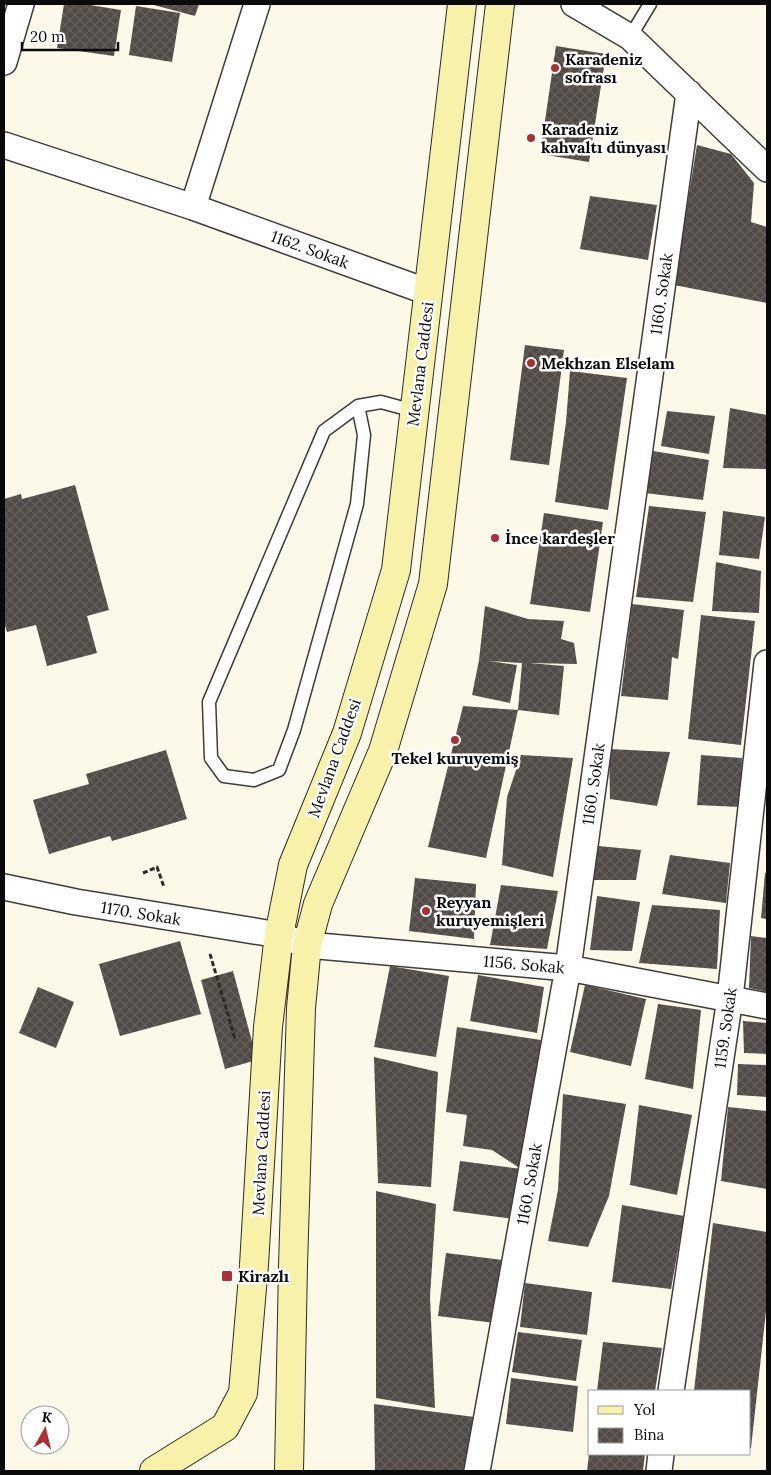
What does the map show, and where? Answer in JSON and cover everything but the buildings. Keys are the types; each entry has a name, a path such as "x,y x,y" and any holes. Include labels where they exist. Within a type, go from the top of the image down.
{"main road":[{"name":"Mevlana Caddesi","path":"154,1471 225,1427 243,1393 254,1265 268,1027 279,935 293,865 347,733 396,570 462,4"},
{"path":"290,1471 293,1276 301,1008 307,944 318,904 383,751 433,584 500,4"}],"street":[{"path":"4,62 21,4"},
{"path":"193,207 257,4"},
{"path":"574,4 630,37 767,169"},
{"name":"1160. Sokak","path":"477,1471 568,968 689,93"},
{"name":"1162. Sokak","path":"4,145 193,207 428,292"},
{"name":"1159. Sokak","path":"671,1390 730,998 767,663"},
{"name":"1170. Sokak","path":"4,888 76,902 279,935"},
{"name":"1156. Sokak","path":"279,935 307,944 568,968 767,1006"},
{"path":"659,1471 661,1455"}],"lane":[{"path":"630,37 650,4"},
{"path":"358,406 364,435 357,504 294,730 279,770 254,780 224,776 211,758 210,702 324,431 358,406 381,402 414,411"}],"path":[{"path":"209,950 237,1045"}],"place":[{"name":"Karadeniz sofrası","path":"555,68"},
{"name":"Karadeniz kahvaltı dünyası","path":"531,138"},
{"name":"Mekhzan Elselam","path":"531,363"},
{"name":"İnce kardeşler","path":"495,538"},
{"name":"Tekel kuruyemiş","path":"455,740"},
{"name":"Reyyan kuruyemişleri","path":"426,911"},
{"name":"Kirazlı","path":"227,1276"}]}
